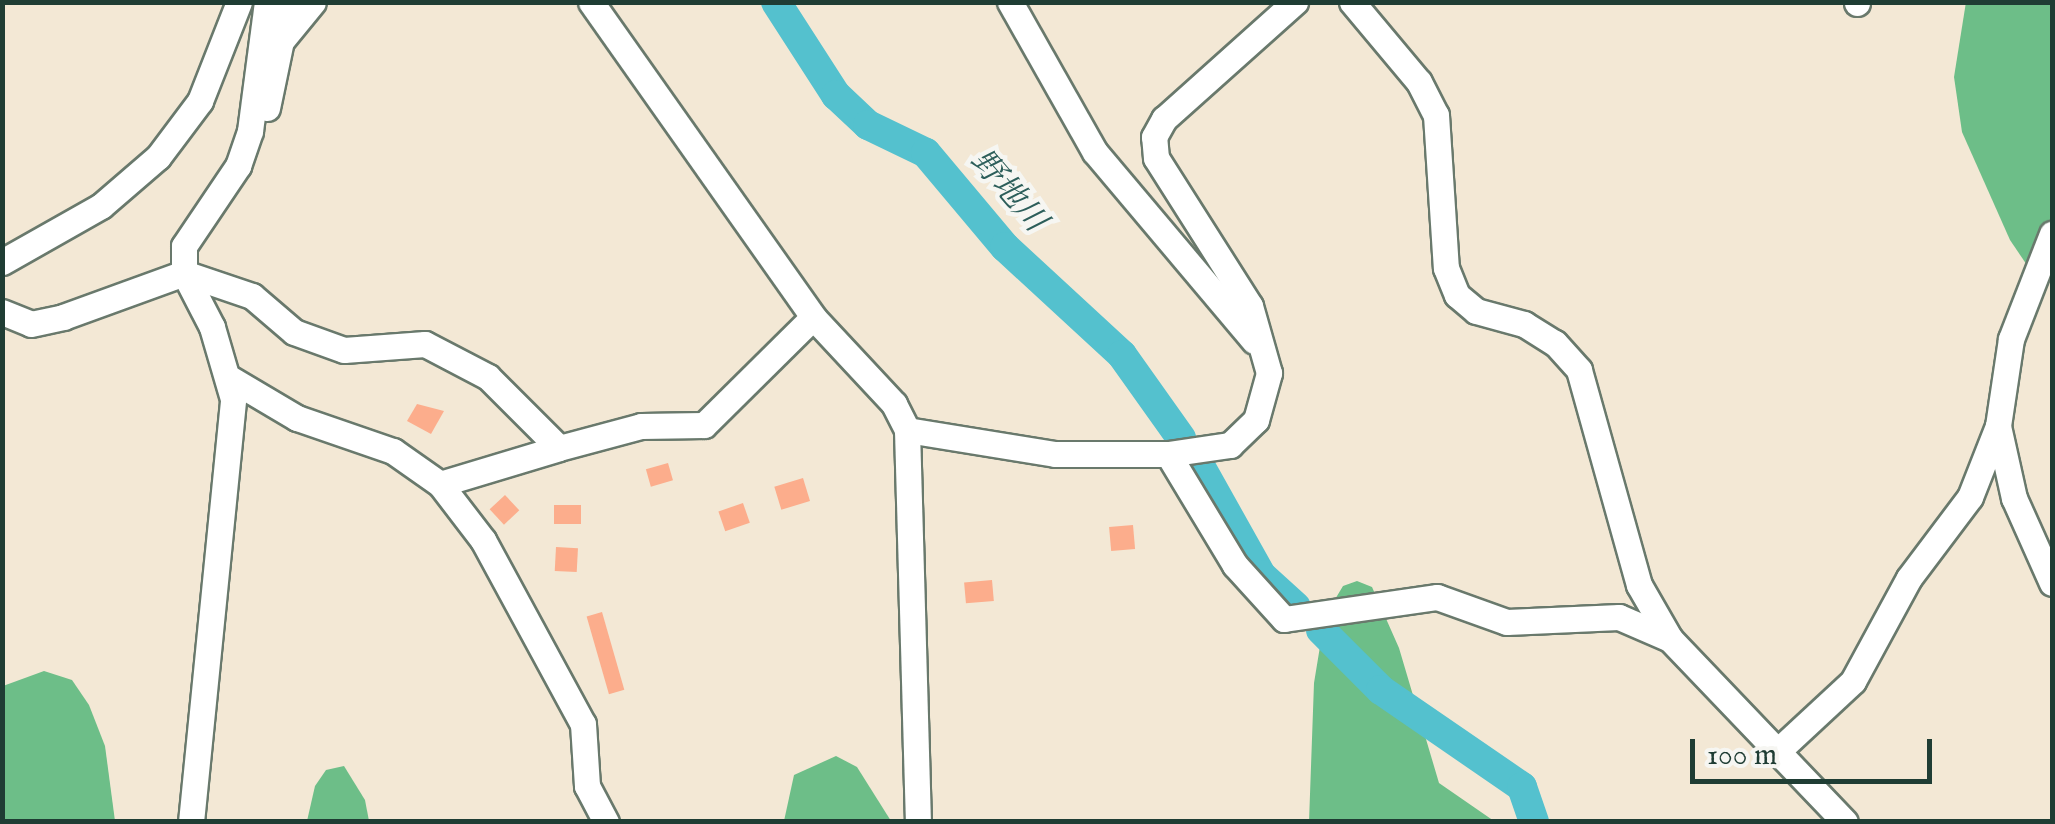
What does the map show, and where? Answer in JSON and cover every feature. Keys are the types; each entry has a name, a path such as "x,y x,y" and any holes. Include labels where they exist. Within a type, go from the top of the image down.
{"street":[{"path":"2,262 101,206 158,157 200,101 239,2"},
{"path":"191,822 231,379 184,273 184,246 245,146 268,2"},
{"path":"245,146 256,145 262,133 289,2"},
{"path":"280,41 312,2"},
{"path":"591,2 813,317 858,360 906,430 918,822"},
{"path":"1010,2 1095,152 1260,348"},
{"path":"906,430 1055,454 1168,454 1230,445 1256,420 1268,373 1250,306 1156,158 1154,137 1164,118 1295,2"},
{"path":"1352,2 1419,82 1436,114 1446,268 1457,295 1476,310 1524,324 1555,344 1578,370 1639,585 1670,639 1780,748 1845,822"},
{"path":"1780,748 1853,682 1909,578 1970,498 1998,426 2012,339 2052,234"},
{"path":"2,312 31,324 63,318 184,273 252,296 294,332 344,350 425,344 488,377 558,448"},
{"path":"440,484 641,426 704,425 813,317"},
{"path":"231,379 298,418 392,451 440,484 484,540 584,724 586,786 606,822"},
{"path":"1998,426 2014,498 2052,583"},
{"path":"1168,454 1235,565 1284,620 1437,596 1507,622 1619,617 1670,639"}],"green space":[{"path":"1966,2 2052,3 2052,268 2033,274 2010,240 1962,132 1954,77"},
{"path":"1357,581 1372,587 1399,648 1439,783 1494,821 1309,822 1314,683 1325,616 1343,586"},
{"path":"44,671 72,680 89,705 105,746 115,821 3,821 3,686"},
{"path":"836,756 857,767 891,821 784,821 794,775"},
{"path":"344,766 365,800 369,821 307,821 315,786 326,770"}],"building":[{"path":"417,404 444,411 431,434 407,421"},
{"path":"668,463 673,480 651,487 646,469"},
{"path":"803,478 810,501 781,510 774,487"},
{"path":"505,495 519,510 504,525 490,509"},
{"path":"743,503 750,523 725,531 718,511"},
{"path":"554,505 581,505 581,524 554,524"},
{"path":"1133,525 1135,549 1111,551 1109,527"},
{"path":"556,547 578,548 577,572 555,571"},
{"path":"992,580 994,601 966,603 964,582"},
{"path":"602,612 624,690 609,694 587,616"}],"waterway":[{"name":"野地川","path":"776,2 836,95 868,125 926,153 1005,247 1122,355 1181,438"},
{"name":"野地川","path":"1199,464 1261,575 1296,607"},
{"name":"野地川","path":"1321,630 1381,690 1522,787 1534,822"}]}
